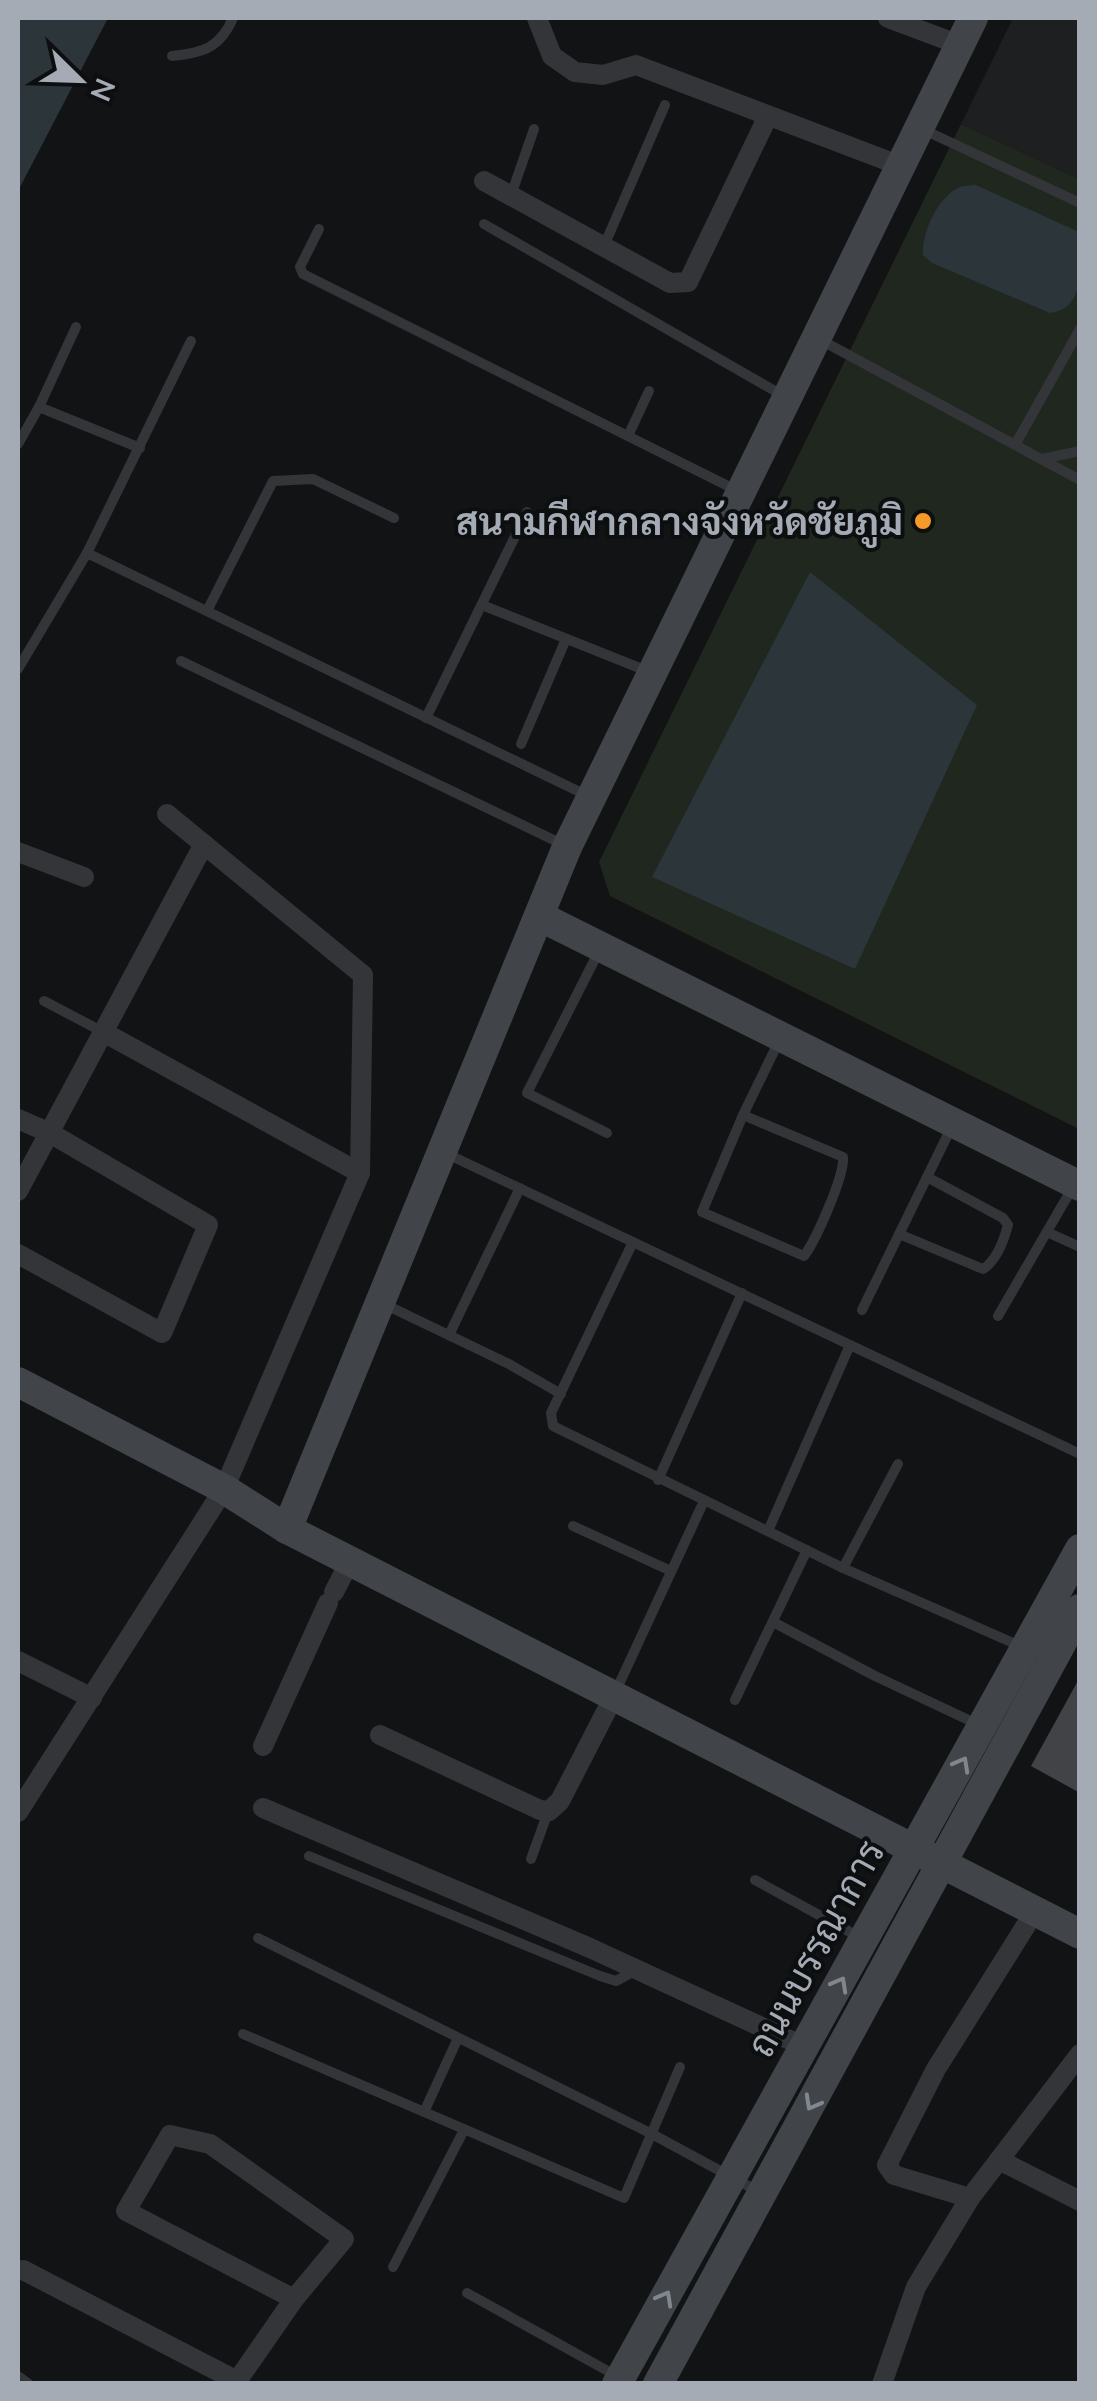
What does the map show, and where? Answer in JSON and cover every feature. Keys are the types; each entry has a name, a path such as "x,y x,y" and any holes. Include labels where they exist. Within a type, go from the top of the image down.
{"street":[{"path":"537,18 552,56 576,72 602,75 636,65 901,166"},
{"path":"888,18 960,45"},
{"path":"287,1529 568,847 973,18"},
{"path":"484,182 670,283 688,282 768,116"},
{"path":"18,1812 224,1489 360,1173 363,975 167,814"},
{"path":"18,1190 204,844"},
{"path":"18,852 84,877"},
{"path":"539,916 1077,1185"},
{"path":"104,1033 360,1173"},
{"path":"18,1118 208,1225 162,1334 18,1254"},
{"path":"18,1382 224,1489 287,1529 1080,1934"},
{"name":"ถนนบรรณาการ","path":"619,2381 1080,1549"},
{"path":"264,1746 350,1561"},
{"name":"ถนนบรรณาการ","path":"662,2375 1080,1609"},
{"path":"18,1661 92,1698"},
{"path":"380,1735 548,1811 560,1801 614,1696"},
{"path":"263,1808 805,2047"},
{"path":"970,2198 894,2175 887,2164 936,2069 1035,1911"},
{"path":"882,2384 916,2286 970,2198 1080,2054"},
{"path":"24,2270 236,2382 294,2298 344,2239 210,2144 170,2135 126,2211 294,2298"},
{"path":"1000,2160 1080,2201"},
{"path":"638,2347 662,2375"}],"lane":[{"path":"172,56 200,54 216,46 233,18"},
{"path":"604,246 665,105"},
{"path":"919,128 1080,203"},
{"path":"510,196 534,129"},
{"path":"484,224 788,398"},
{"path":"319,229 300,267 303,274 741,492"},
{"path":"18,444 76,328"},
{"path":"1015,445 1080,329"},
{"path":"816,338 1080,480"},
{"path":"18,669 87,553 191,341"},
{"path":"628,436 649,391"},
{"path":"38,407 140,448"},
{"path":"1041,459 1080,450"},
{"path":"208,611 274,481 312,480 394,518"},
{"path":"426,718 528,512"},
{"path":"87,553 592,798"},
{"path":"482,605 652,673"},
{"path":"520,744 566,639"},
{"path":"181,661 568,847"},
{"path":"600,948 527,1093 607,1133"},
{"path":"44,1002 104,1033"},
{"path":"743,1115 843,1156 845,1162 804,1256 702,1212 743,1115 780,1038"},
{"path":"862,1310 953,1123"},
{"path":"442,1152 1080,1454"},
{"path":"899,1234 982,1269 993,1259 1007,1231 1003,1218 927,1177"},
{"path":"998,1316 1077,1185"},
{"path":"449,1335 520,1188"},
{"path":"1047,1232 1080,1247"},
{"path":"633,1242 551,1414 553,1426 842,1568 1025,1649"},
{"path":"658,1480 742,1294"},
{"path":"380,1302 562,1394"},
{"path":"768,1531 850,1345"},
{"path":"842,1568 898,1464"},
{"path":"614,1696 704,1500"},
{"path":"573,1526 670,1571"},
{"path":"735,1700 808,1550"},
{"path":"772,1622 982,1726"},
{"path":"531,1859 548,1811"},
{"path":"308,1856 600,1976 616,1981 637,1970"},
{"path":"755,1880 892,1955"},
{"path":"258,1938 652,2134 762,2194"},
{"path":"244,2034 624,2198 680,2066"},
{"path":"424,2112 458,2038"},
{"path":"393,2267 464,2130"},
{"path":"467,2294 619,2381"},
{"path":"18,2376 29,2384"}],"shaded area":[{"path":"18,18 108,18 18,191"},
{"path":"1013,18 1079,18 1079,179 961,124"},
{"name":"สนามกีฬากลางจังหวัดชัยภูมิ","path":"961,124 1079,179 1079,1129 610,896 599,862"},
{"path":"976,185 1079,232 1079,282 1071,302 1062,309 1050,313 932,263 923,255 928,227 938,207 960,187"},
{"path":"810,572 977,705 855,969 652,877"}],"building":[{"path":"1080,1677 1080,1793 1031,1766"}],"place":[{"name":"สนามกีฬากลางจังหวัดชัยภูมิ","path":"923,521"}]}
